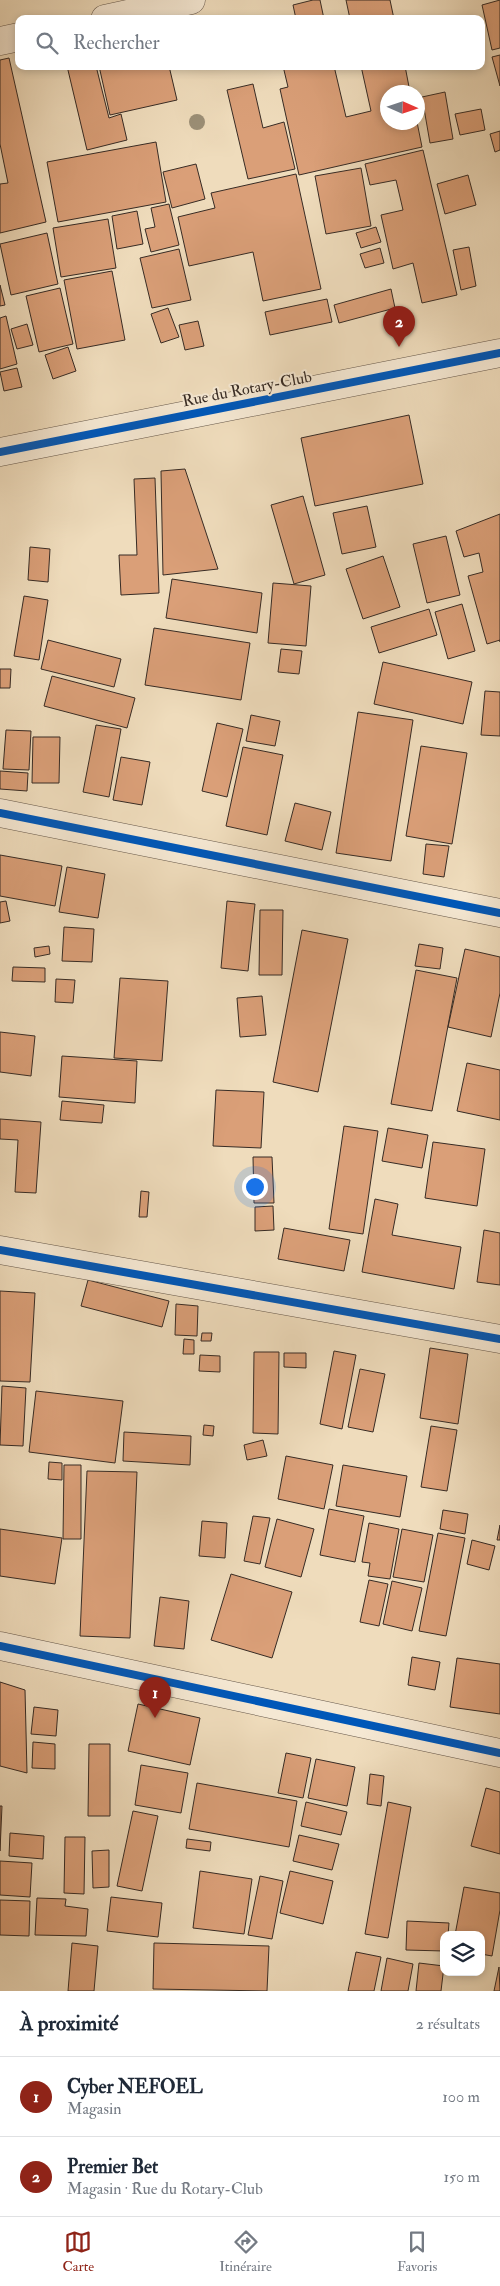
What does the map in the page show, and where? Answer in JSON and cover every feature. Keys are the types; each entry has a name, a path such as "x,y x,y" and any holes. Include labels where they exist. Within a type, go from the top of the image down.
{"street":[{"path":"123,15 191,0"},
{"path":"0,41 15,38"},
{"name":"Rue du Rotary-Club","path":"0,452 500,353"},
{"path":"0,813 500,913"},
{"path":"0,1250 500,1339"},
{"path":"0,1646 500,1753"}],"building":[{"path":"320,0 323,15 295,15 293,5"},
{"path":"346,0 390,0 393,15 349,15"},
{"path":"500,0 500,48 492,50 482,5"},
{"path":"500,55 500,86 492,57"},
{"path":"9,58 46,222 0,233 0,184 8,183 0,144 0,60"},
{"path":"68,70 97,70 109,118 121,114 127,140 87,150"},
{"path":"100,70 170,70 177,100 110,115"},
{"path":"284,70 335,70 346,117 371,111 362,70 406,70 409,85 380,85 380,130 419,130 422,147 299,175 280,89 288,87"},
{"path":"253,84 263,128 284,122 295,169 248,179 227,90"},
{"path":"445,92 453,139 430,143 425,114 425,96"},
{"path":"481,109 485,130 460,135 455,114"},
{"path":"500,131 500,150 495,152 490,134"},
{"path":"156,142 166,202 58,222 47,162"},
{"path":"423,150 457,295 422,303 413,263 393,269 381,215 403,210 396,180 370,185 365,164"},
{"path":"196,164 205,199 172,208 163,172"},
{"path":"361,168 371,226 326,234 315,176"},
{"path":"296,174 321,289 263,301 253,252 189,266 178,217 215,208 211,193"},
{"path":"468,175 476,205 445,214 437,184"},
{"path":"169,204 179,245 151,252 145,229 155,227 151,208"},
{"path":"137,211 143,244 117,249 112,216"},
{"path":"108,219 116,268 61,277 53,228"},
{"path":"376,227 381,242 361,248 356,233"},
{"path":"47,233 58,284 11,295 0,244"},
{"path":"469,247 476,286 461,290 453,250"},
{"path":"380,248 384,263 365,268 360,254"},
{"path":"179,249 191,300 152,308 140,258"},
{"path":"112,271 125,340 77,349 64,280"},
{"path":"0,285 5,305 0,306"},
{"path":"60,288 73,344 39,352 26,296"},
{"path":"391,289 395,308 339,323 334,305"},
{"path":"327,299 332,322 270,335 265,312"},
{"path":"168,308 179,337 161,343 151,314"},
{"path":"6,316 17,364 0,369 0,318"},
{"path":"198,321 204,346 185,350 179,325"},
{"path":"27,324 33,345 17,349 11,329"},
{"path":"68,347 76,371 53,379 45,355"},
{"path":"17,368 22,387 4,391 0,372"},
{"path":"409,415 423,484 315,506 301,438"},
{"path":"185,469 218,569 163,575 161,471"},
{"path":"155,478 159,593 121,595 119,555 137,555 134,479"},
{"path":"303,496 325,575 294,584 271,505"},
{"path":"367,506 376,547 342,554 333,513"},
{"path":"500,514 500,640 487,644 468,576 483,572 479,553 464,557 456,531"},
{"path":"446,536 460,595 427,603 413,544"},
{"path":"30,547 50,549 48,582 28,580"},
{"path":"383,556 400,607 363,619 346,569"},
{"path":"172,579 262,593 257,633 166,618"},
{"path":"273,583 311,586 306,646 268,643"},
{"path":"24,596 48,600 39,660 14,656"},
{"path":"462,604 475,651 448,659 435,612"},
{"path":"429,609 437,635 379,653 371,627"},
{"path":"154,628 250,643 241,700 145,685"},
{"path":"48,640 121,659 114,687 41,669"},
{"path":"281,649 302,651 299,674 278,672"},
{"path":"383,662 472,682 463,724 374,704"},
{"path":"0,669 11,669 10,688 0,688"},
{"path":"52,676 135,698 127,728 44,706"},
{"path":"485,691 500,692 500,736 481,735"},
{"path":"358,712 413,720 391,861 336,853"},
{"path":"251,715 280,721 275,746 246,741"},
{"path":"217,723 243,729 227,797 202,791"},
{"path":"96,725 121,729 109,797 83,792"},
{"path":"6,730 31,731 29,770 3,769"},
{"path":"33,737 60,737 59,783 32,783"},
{"path":"421,746 467,753 452,844 406,836"},
{"path":"243,747 283,755 267,835 226,826"},
{"path":"121,757 150,762 142,805 113,800"},
{"path":"0,771 28,773 27,791 0,789"},
{"path":"295,803 331,812 322,850 285,841"},
{"path":"426,844 449,846 444,877 423,874"},
{"path":"0,855 62,866 55,906 0,896"},
{"path":"67,867 105,874 98,918 59,912"},
{"path":"6,901 10,921 0,923 0,902"},
{"path":"227,901 255,904 248,971 221,968"},
{"path":"260,910 283,910 282,975 259,975"},
{"path":"64,927 94,929 92,962 62,961"},
{"path":"302,930 348,939 318,1092 273,1082"},
{"path":"419,944 443,948 440,969 415,966"},
{"path":"49,946 50,954 35,957 34,948"},
{"path":"465,949 500,957 500,993 491,1037 448,1027"},
{"path":"13,967 45,968 45,982 12,981"},
{"path":"416,970 457,978 432,1111 391,1104"},
{"path":"120,978 168,981 162,1061 114,1058"},
{"path":"56,979 75,980 73,1003 55,1002"},
{"path":"262,996 266,1035 240,1037 237,998"},
{"path":"0,1032 35,1036 31,1076 0,1072"},
{"path":"62,1056 137,1061 135,1103 59,1097"},
{"path":"467,1063 500,1070 500,1120 457,1111"},
{"path":"216,1090 264,1092 261,1148 213,1146"},
{"path":"62,1101 104,1105 102,1123 60,1120"},
{"path":"0,1119 41,1122 36,1193 15,1192 18,1140 0,1139"},
{"path":"344,1126 378,1131 363,1234 329,1229"},
{"path":"388,1128 428,1135 422,1168 382,1161"},
{"path":"433,1142 485,1149 477,1206 425,1198"},
{"path":"253,1157 272,1157 274,1203 254,1203"},
{"path":"141,1191 149,1192 147,1217 139,1217"},
{"path":"375,1199 398,1204 392,1235 461,1247 454,1289 362,1272"},
{"path":"273,1206 274,1230 255,1231 255,1207"},
{"path":"284,1228 350,1240 344,1271 278,1259"},
{"path":"484,1230 500,1233 500,1285 477,1282"},
{"path":"88,1280 169,1301 162,1327 81,1306"},
{"path":"0,1291 35,1293 30,1382 0,1381"},
{"path":"176,1304 198,1306 197,1336 175,1335"},
{"path":"202,1333 212,1333 211,1341 201,1341"},
{"path":"184,1339 194,1340 194,1354 183,1354"},
{"path":"430,1348 468,1354 458,1424 420,1418"},
{"path":"334,1351 356,1355 342,1429 320,1424"},
{"path":"254,1352 279,1352 278,1434 253,1433"},
{"path":"284,1353 306,1353 306,1368 284,1367"},
{"path":"200,1355 220,1356 220,1372 199,1371"},
{"path":"360,1369 385,1374 373,1432 348,1427"},
{"path":"2,1386 26,1388 23,1446 0,1445"},
{"path":"36,1391 123,1401 115,1463 29,1452"},
{"path":"204,1425 214,1426 213,1436 203,1435"},
{"path":"431,1426 457,1430 447,1491 421,1487"},
{"path":"124,1432 191,1436 190,1465 123,1461"},
{"path":"263,1440 267,1456 247,1460 244,1445"},
{"path":"286,1456 333,1465 324,1509 278,1499"},
{"path":"49,1462 62,1463 62,1480 48,1479"},
{"path":"64,1465 81,1465 81,1539 63,1539"},
{"path":"343,1465 407,1476 400,1517 336,1506"},
{"path":"87,1471 137,1472 130,1638 80,1636"},
{"path":"329,1509 364,1516 355,1562 320,1555"},
{"path":"443,1510 468,1514 465,1534 440,1529"},
{"path":"253,1516 270,1518 260,1564 244,1561"},
{"path":"277,1519 314,1529 301,1577 265,1567"},
{"path":"202,1521 227,1523 225,1558 199,1556"},
{"path":"369,1523 399,1529 390,1579 368,1576 370,1563 362,1562"},
{"path":"500,1525 500,1540 497,1540"},
{"path":"0,1529 62,1538 55,1584 0,1576"},
{"path":"402,1529 433,1535 424,1582 393,1577"},
{"path":"438,1533 465,1538 446,1636 419,1631"},
{"path":"472,1540 495,1546 489,1570 467,1564"},
{"path":"231,1574 292,1592 272,1658 211,1640"},
{"path":"369,1580 388,1584 379,1626 360,1622"},
{"path":"392,1581 422,1588 412,1631 383,1624"},
{"path":"160,1597 189,1601 184,1649 154,1646"},
{"path":"412,1657 440,1662 435,1690 408,1685"},
{"path":"457,1658 500,1664 500,1714 450,1707"},
{"path":"0,1682 25,1690 27,1773 0,1766"},
{"path":"138,1704 200,1718 190,1765 128,1751"},
{"path":"34,1707 58,1710 56,1736 31,1734"},
{"path":"33,1742 55,1744 55,1769 32,1768"},
{"path":"89,1744 110,1744 110,1816 88,1816"},
{"path":"286,1753 311,1758 303,1798 278,1793"},
{"path":"316,1759 355,1767 347,1806 308,1798"},
{"path":"141,1765 188,1773 181,1813 135,1805"},
{"path":"370,1774 384,1776 381,1806 367,1804"},
{"path":"197,1783 297,1801 289,1847 189,1829"},
{"path":"486,1788 500,1792 500,1854 471,1846"},
{"path":"306,1802 347,1812 341,1835 301,1826"},
{"path":"388,1802 411,1807 388,1938 365,1934"},
{"path":"0,1806 2,1806 0,1851"},
{"path":"133,1811 158,1816 142,1891 117,1886"},
{"path":"10,1833 44,1836 43,1859 9,1856"},
{"path":"299,1835 339,1844 332,1870 293,1861"},
{"path":"65,1837 85,1837 84,1894 64,1893"},
{"path":"187,1839 211,1842 210,1851 186,1848"},
{"path":"109,1850 109,1887 93,1888 92,1851"},
{"path":"0,1861 32,1863 30,1897 0,1895"},
{"path":"200,1871 252,1879 244,1934 193,1928"},
{"path":"290,1871 333,1881 323,1924 280,1913"},
{"path":"260,1876 283,1881 272,1939 248,1935"},
{"path":"464,1887 500,1893 500,1910 492,1956 485,1955 485,1931 456,1931"},
{"path":"111,1897 162,1903 158,1937 107,1931"},
{"path":"37,1898 66,1899 65,1906 88,1909 86,1936 35,1935"},
{"path":"0,1900 30,1901 29,1936 0,1935"},
{"path":"407,1921 449,1923 448,1931 440,1931 440,1951 406,1950"},
{"path":"72,1943 98,1946 94,1991 68,1991"},
{"path":"154,1943 269,1946 267,1991 153,1989"},
{"path":"356,1952 381,1957 374,1991 348,1991"},
{"path":"387,1958 413,1964 408,1991 381,1991"},
{"path":"419,1963 440,1966 440,1976 443,1976 441,1991 416,1991"},
{"path":"499,1967 500,1991 494,1991"}],"cycle path":[{"path":"0,452 500,353"},
{"path":"0,813 500,913"},
{"path":"0,1250 500,1339"},
{"path":"0,1646 500,1753"}],"place":[{"name":"Premier Bet","path":"399,347"},
{"name":"Cyber NEFOEL","path":"155,1718"}]}
